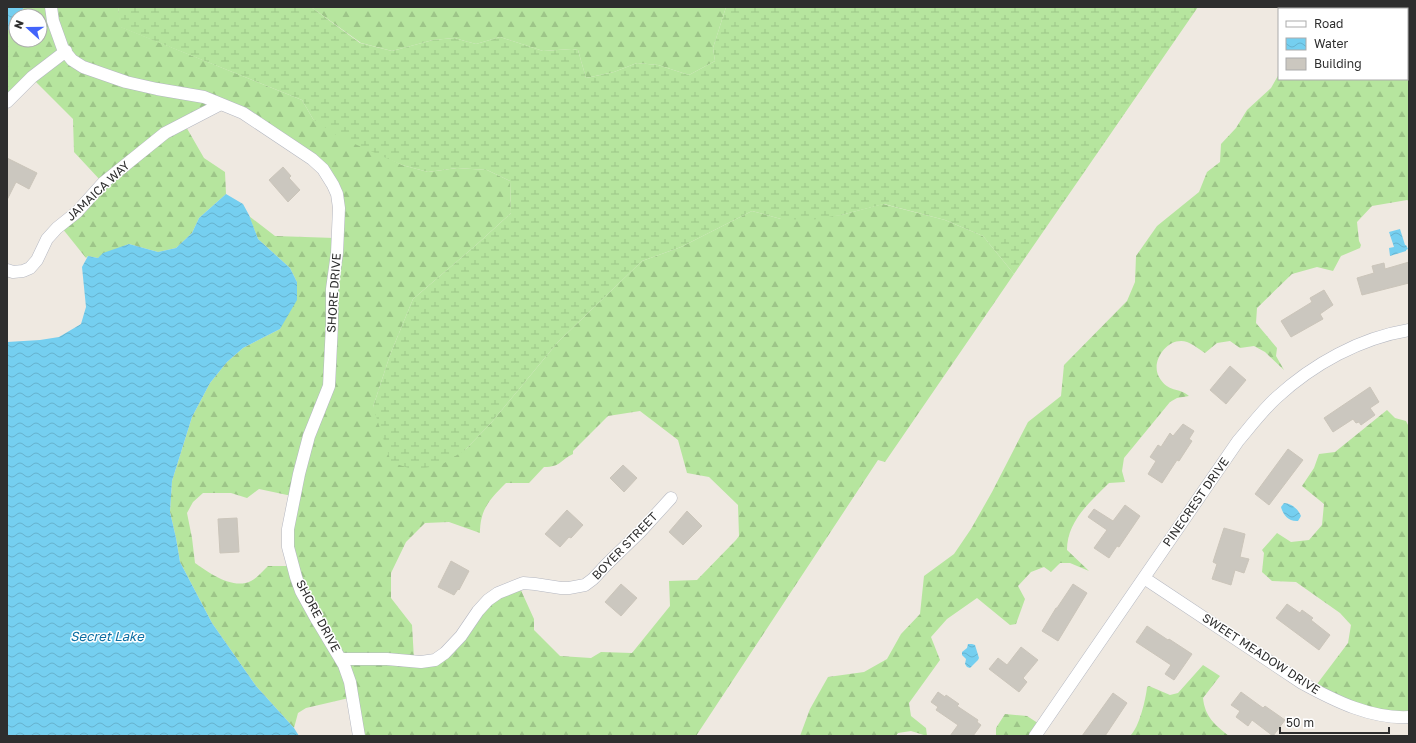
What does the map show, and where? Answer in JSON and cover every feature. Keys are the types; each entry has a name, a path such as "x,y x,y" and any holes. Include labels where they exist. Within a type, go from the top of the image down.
{"street":[{"name":"SHORE DRIVE","path":"51,7 53,21 63,49 72,60 83,67 126,82 204,97 243,113 312,159 322,169 333,185 337,194 339,208 337,253 332,289 329,386 309,436 299,474 288,529 288,547 301,590 317,620 341,659 350,682 359,736"},
{"path":"7,102 32,77 66,52"},
{"name":"JAMAICA WAY","path":"7,270 13,272 23,271 30,268 37,260 47,239 57,228 77,212 103,183 165,133 221,104"},
{"name":"PINECREST DRIVE","path":"1035,736 1238,442 1275,399 1297,380 1322,363 1341,353 1377,338 1409,330"},
{"name":"BOYER STREET","path":"341,659 387,659 421,662 435,660 445,653 461,636 478,611 488,600 498,593 523,583 569,588 585,585 593,579 606,564 640,532 671,498"},
{"name":"SWEET MEADOW DRIVE","path":"1144,578 1319,693 1357,709 1375,714 1398,717 1409,716"}],"green space":[{"path":"24,7 118,7 121,27 302,100 313,119 402,165 428,172 457,168 487,170 510,181 511,213 413,299 390,355 373,407 465,450 491,423 558,342 642,261 681,247 752,211 781,219 841,215 883,204 945,220 983,236 1014,274 885,462 878,460 696,736 357,736 349,698 306,708 298,713 294,728 256,686 212,623 180,562 170,512 172,481 192,417 210,383 227,362 243,348 280,329 297,282 290,268 258,239 249,216 275,236 335,238 338,211 322,169 229,106 185,125 204,158 225,172 226,194 199,218 192,233 176,248 158,252 129,244 98,258 88,256 86,258 62,228 101,181 74,152 73,119 32,78 7,100 8,30 8,48 48,48 48,8","holes":["640,411 678,440 687,473 709,477 738,505 739,536 697,580 669,581 670,606 632,653 601,652 591,658 560,656 534,630 534,619 519,586 486,600 439,656 414,659 412,625 391,598 391,573 406,542 425,523 449,522 480,533 480,525 487,505 506,483 529,483 544,467 554,466 573,454 573,451 608,416","259,489 292,496 291,566 268,566 251,581 237,583 222,579 195,563 187,513 193,502 203,493 231,493 247,498"]},
{"path":"118,7 311,7 360,43 392,51 433,40 454,38 476,44 500,37 543,51 578,50 586,78 614,72 637,63 658,65 689,75 715,61 713,48 726,7 1198,7 1014,274 983,236 945,220 884,204 841,215 811,220 781,219 752,211 681,247 642,261 558,342 491,423 465,450 441,465 414,470 391,462 373,407 390,355 413,299 511,213 510,181 487,170 457,168 428,172 402,165 339,137 313,119 302,100 120,27"},
{"path":"311,7 726,7 713,48 715,61 689,75 658,65 637,63 614,72 586,78 578,50 543,51 500,37 476,44 454,38 433,40 392,51 361,43"},
{"path":"1409,7 1409,201 1407,200 1372,206 1357,222 1359,241 1361,245 1360,248 1341,256 1333,271 1317,267 1292,274 1257,308 1256,323 1277,348 1276,356 1284,370 1265,352 1254,346 1240,348 1230,341 1217,343 1205,353 1187,342 1180,341 1167,346 1162,351 1157,364 1157,371 1162,382 1170,388 1181,391 1189,396 1177,398 1170,402 1124,458 1122,471 1125,482 1109,483 1087,505 1075,521 1068,540 1067,550 1089,571 1070,563 1060,563 1051,572 1044,567 1031,572 1018,586 1025,599 1016,624 1010,625 977,598 947,619 931,637 940,660 909,703 911,716 926,728 927,736 911,731 898,733 896,736 800,736 810,709 828,677 864,672 887,659 901,634 920,614 924,576 954,554 971,529 992,492 1028,422 1061,396 1064,365 1127,301 1135,282 1136,256 1157,226 1199,192 1207,172 1220,162 1221,144 1236,128 1247,110 1271,88 1278,76 1278,80 1408,80 1408,8 1323,8"},
{"path":"1387,410 1395,418 1406,421 1409,427 1409,717 1375,715 1314,688 1348,643 1351,625 1340,613 1296,582 1272,581 1262,572 1264,553 1262,550 1277,533 1291,542 1309,540 1322,525 1324,504 1302,486 1314,468 1319,454 1335,452"},
{"path":"1203,665 1220,676 1203,698 1204,705 1208,715 1215,724 1229,736 1130,736 1136,727 1144,706 1147,687 1149,686 1170,695 1178,693"},
{"path":"1005,714 1027,716 1044,727 1042,736 996,736 996,728"}],"water":[{"path":"7,7 24,7 8,8 7,31"},
{"name":"Secret Lake","path":"226,194 243,204 258,239 290,268 297,282 297,300 280,329 243,348 227,362 210,383 192,417 172,481 170,512 180,562 212,623 256,686 294,728 299,736 7,736 7,342 59,337 81,324 86,307 82,267 88,256 98,258 103,253 129,244 158,252 176,248 192,233 199,218"},
{"path":"1400,229 1405,245 1408,249 1390,256 1389,248 1394,247 1389,232"},
{"path":"1284,503 1294,507 1298,511 1301,516 1298,521 1289,519 1283,513 1281,507"},
{"path":"968,644 975,645 979,658 970,668 965,664 966,659 962,655 962,652 967,648"}],"building":[{"path":"7,158 37,173 29,189 16,182 7,200"},
{"path":"283,167 291,176 289,178 300,190 288,202 269,180"},
{"path":"1409,262 1409,283 1362,295 1357,278 1374,273 1372,266 1384,263 1385,269"},
{"path":"1324,290 1333,305 1320,314 1323,319 1291,337 1281,321 1312,302 1310,298"},
{"path":"1230,366 1246,380 1226,404 1210,390"},
{"path":"1370,387 1379,402 1370,408 1375,415 1361,425 1359,422 1356,423 1353,419 1333,432 1324,418"},
{"path":"1183,424 1194,431 1189,439 1192,441 1162,483 1148,474 1156,461 1150,457 1158,445 1161,447 1170,433 1173,436"},
{"path":"1288,449 1303,460 1269,505 1255,494"},
{"path":"623,465 637,478 624,492 610,478"},
{"path":"1125,505 1140,516 1119,547 1117,546 1109,558 1094,548 1107,530 1088,517 1094,509 1113,521"},
{"path":"567,510 583,525 560,547 545,534"},
{"path":"687,511 702,526 683,545 669,532"},
{"path":"237,518 239,552 220,553 218,519"},
{"path":"1224,528 1245,534 1240,557 1249,559 1244,573 1235,570 1231,585 1212,579 1217,564 1213,562"},
{"path":"451,561 469,571 459,590 458,589 454,595 438,587"},
{"path":"621,584 637,598 621,616 605,602"},
{"path":"1073,584 1087,593 1058,641 1042,631"},
{"path":"1287,604 1300,613 1302,610 1313,618 1311,620 1330,635 1319,650 1276,618"},
{"path":"1147,626 1192,654 1174,680 1165,674 1171,665 1136,642"},
{"path":"1021,647 1038,660 1023,678 1027,682 1019,692 989,669 998,658 1007,665"},
{"path":"938,692 945,697 946,695 959,704 957,706 978,720 977,722 981,725 973,736 950,736 958,725 936,710 938,707 931,702"},
{"path":"1241,692 1263,708 1265,706 1285,720 1273,736 1252,720 1248,726 1236,717 1240,711 1231,705"},
{"path":"1113,693 1127,703 1105,736 1082,736"}]}
